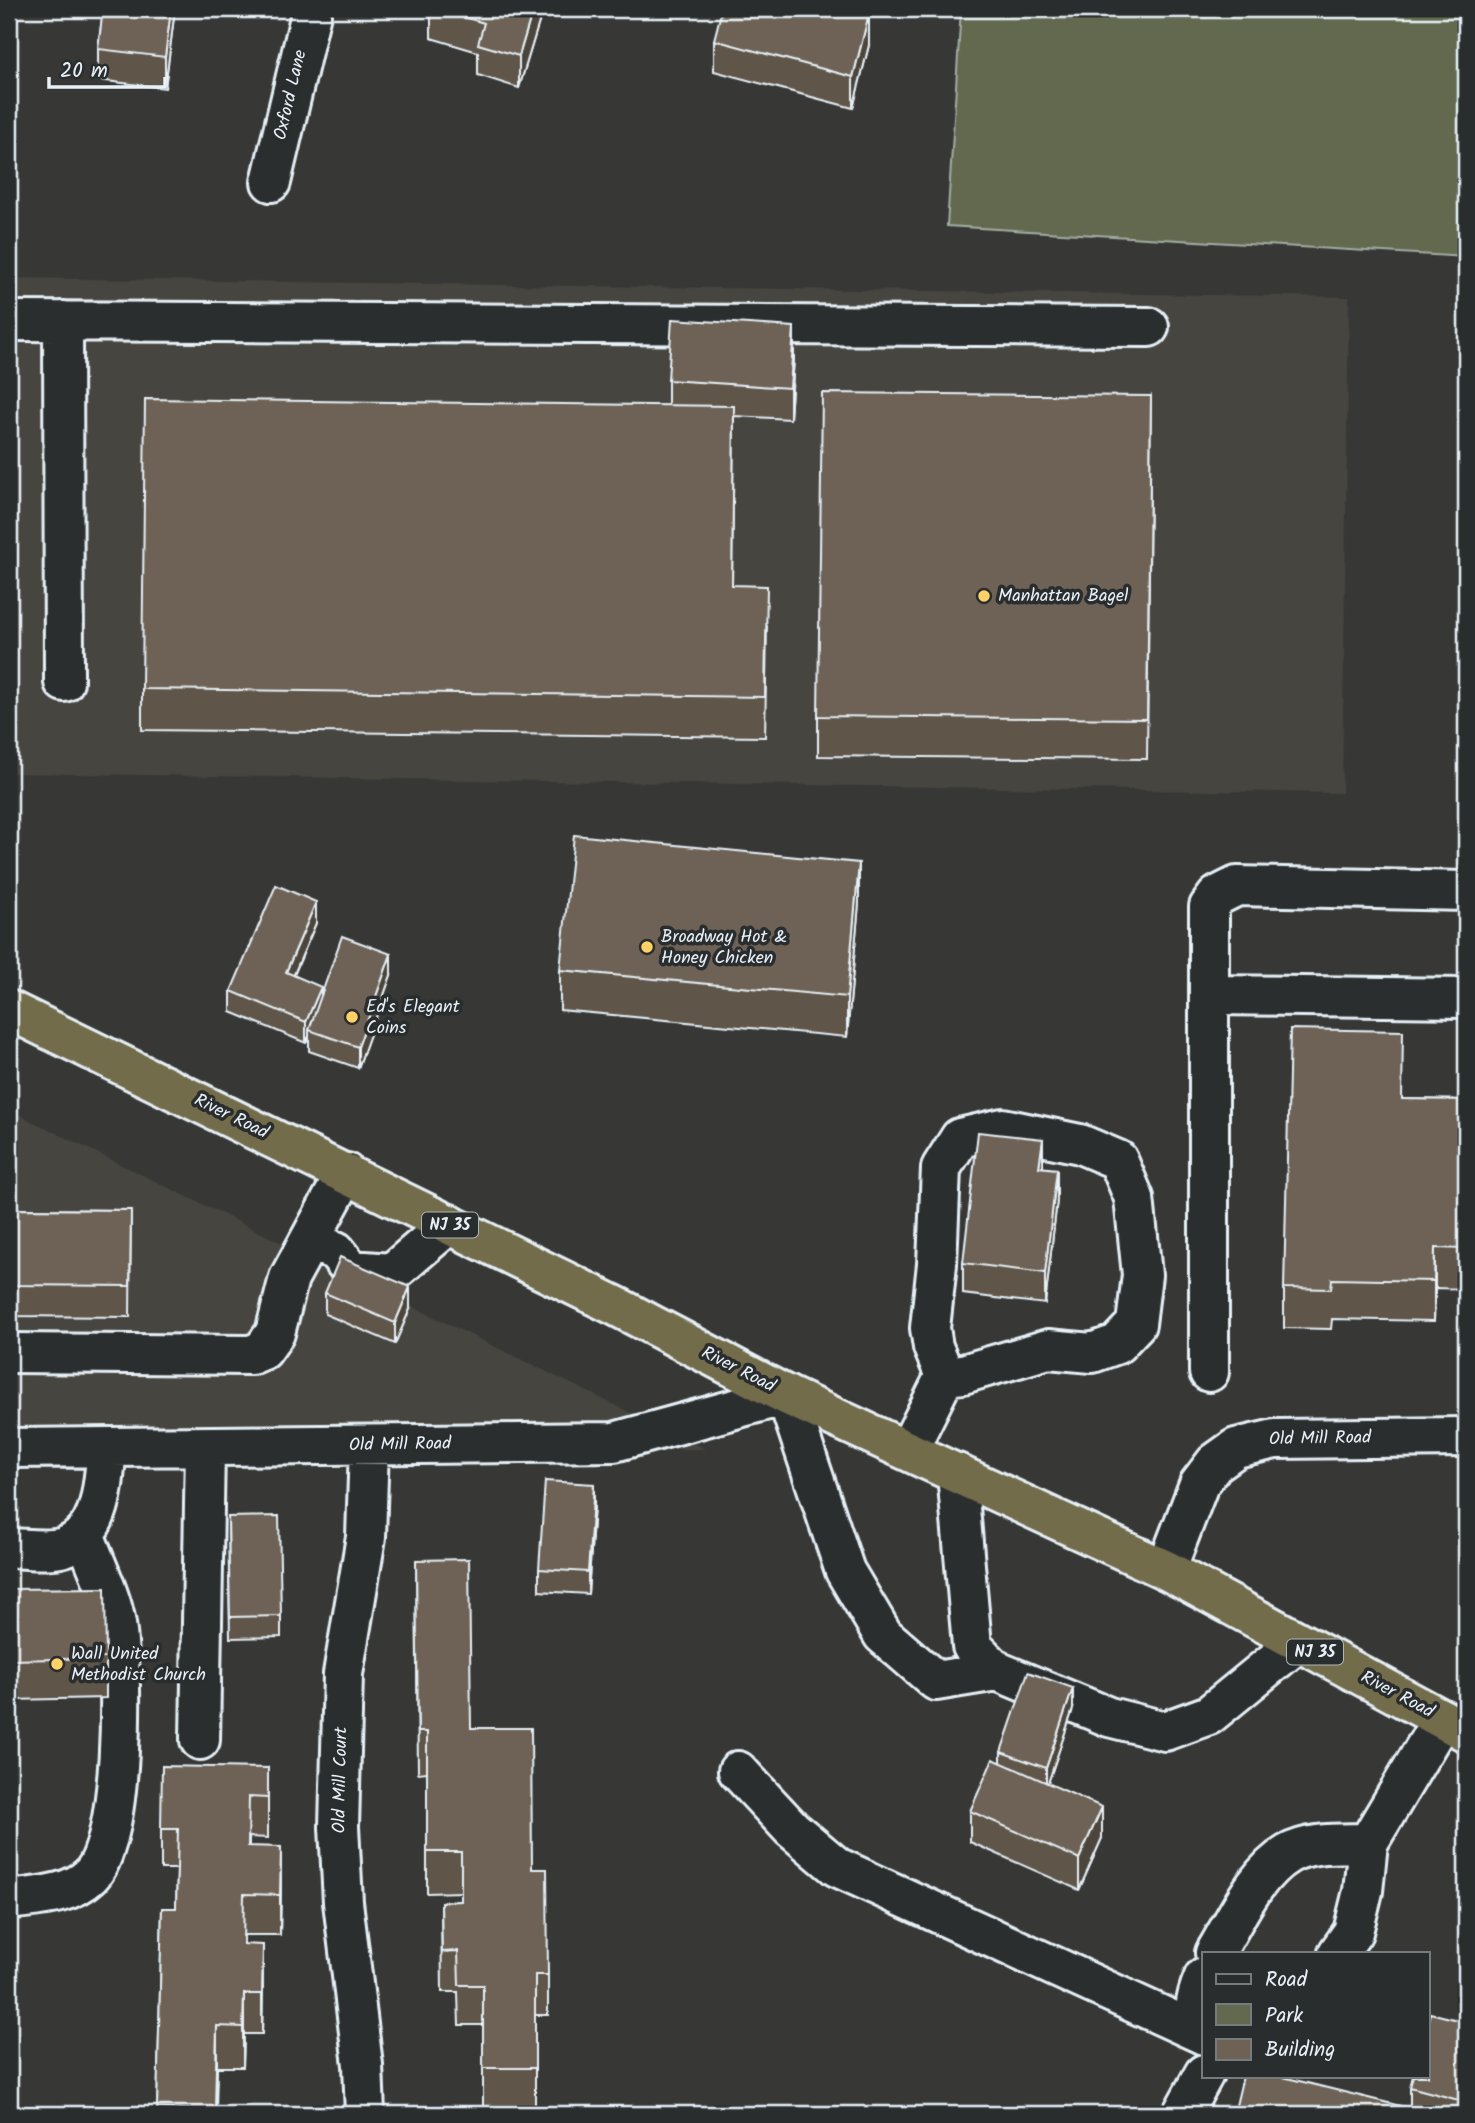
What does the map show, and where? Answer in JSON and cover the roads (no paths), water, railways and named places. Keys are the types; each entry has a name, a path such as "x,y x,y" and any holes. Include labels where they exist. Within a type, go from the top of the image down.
{"highway":[{"name":"River Road","path":"9,1010 616,1306 786,1395 1166,1570 1297,1643 1454,1725"}],"street":[{"name":"Oxford Lane","path":"271,182 312,9"},
{"path":"9,321 1149,327"},
{"path":"63,321 64,682"},
{"path":"1209,1372 1209,907 1217,895 1237,886 1466,891"},
{"path":"1209,995 1466,998"},
{"path":"908,1450 945,1376 933,1348 930,1328 937,1264 941,1168 960,1138 1003,1128 1080,1143 1118,1160 1134,1198 1142,1275 1136,1324 1117,1343 1092,1353 1048,1349 962,1374 945,1376"},
{"path":"9,1353 251,1355 263,1350 275,1333 289,1278 345,1173"},
{"path":"309,1241 336,1251 351,1270 392,1273 449,1224"},
{"path":"786,1395 845,1571 883,1635 936,1681 997,1671"},
{"name":"Old Mill Road","path":"9,1448 614,1442 786,1395"},
{"name":"Old Mill Road","path":"1166,1570 1199,1484 1215,1463 1236,1448 1275,1439 1466,1437"},
{"name":"Old Mill Court","path":"365,2114 363,2065 343,1902 339,1828 343,1674 366,1537 369,1446"},
{"path":"9,1548 63,1548 90,1529 102,1498 107,1447"},
{"path":"200,1740 205,1447"},
{"path":"957,1473 972,1646 997,1671 1109,1717 1165,1731 1209,1715 1297,1643"},
{"path":"9,1900 59,1893 91,1876 111,1833 120,1676 116,1622 84,1533"},
{"path":"1339,1952 1353,1932 1363,1891 1368,1843 1454,1725"},
{"path":"738,1771 792,1829 837,1867 1202,2034"},
{"path":"1216,1952 1270,1869 1290,1853 1326,1844 1368,1843"},
{"path":"1202,1981 1197,1992 1194,2016 1202,2032"},
{"path":"1182,2114 1202,2078"}],"place":[{"name":"Manhattan Bagel","path":"984,596"},
{"name":"Broadway Hot & Honey Chicken","path":"647,947"},
{"name":"Ed's Elegant Coins","path":"352,1017"},
{"name":"Wall United Methodist Church","path":"57,1664"}]}
